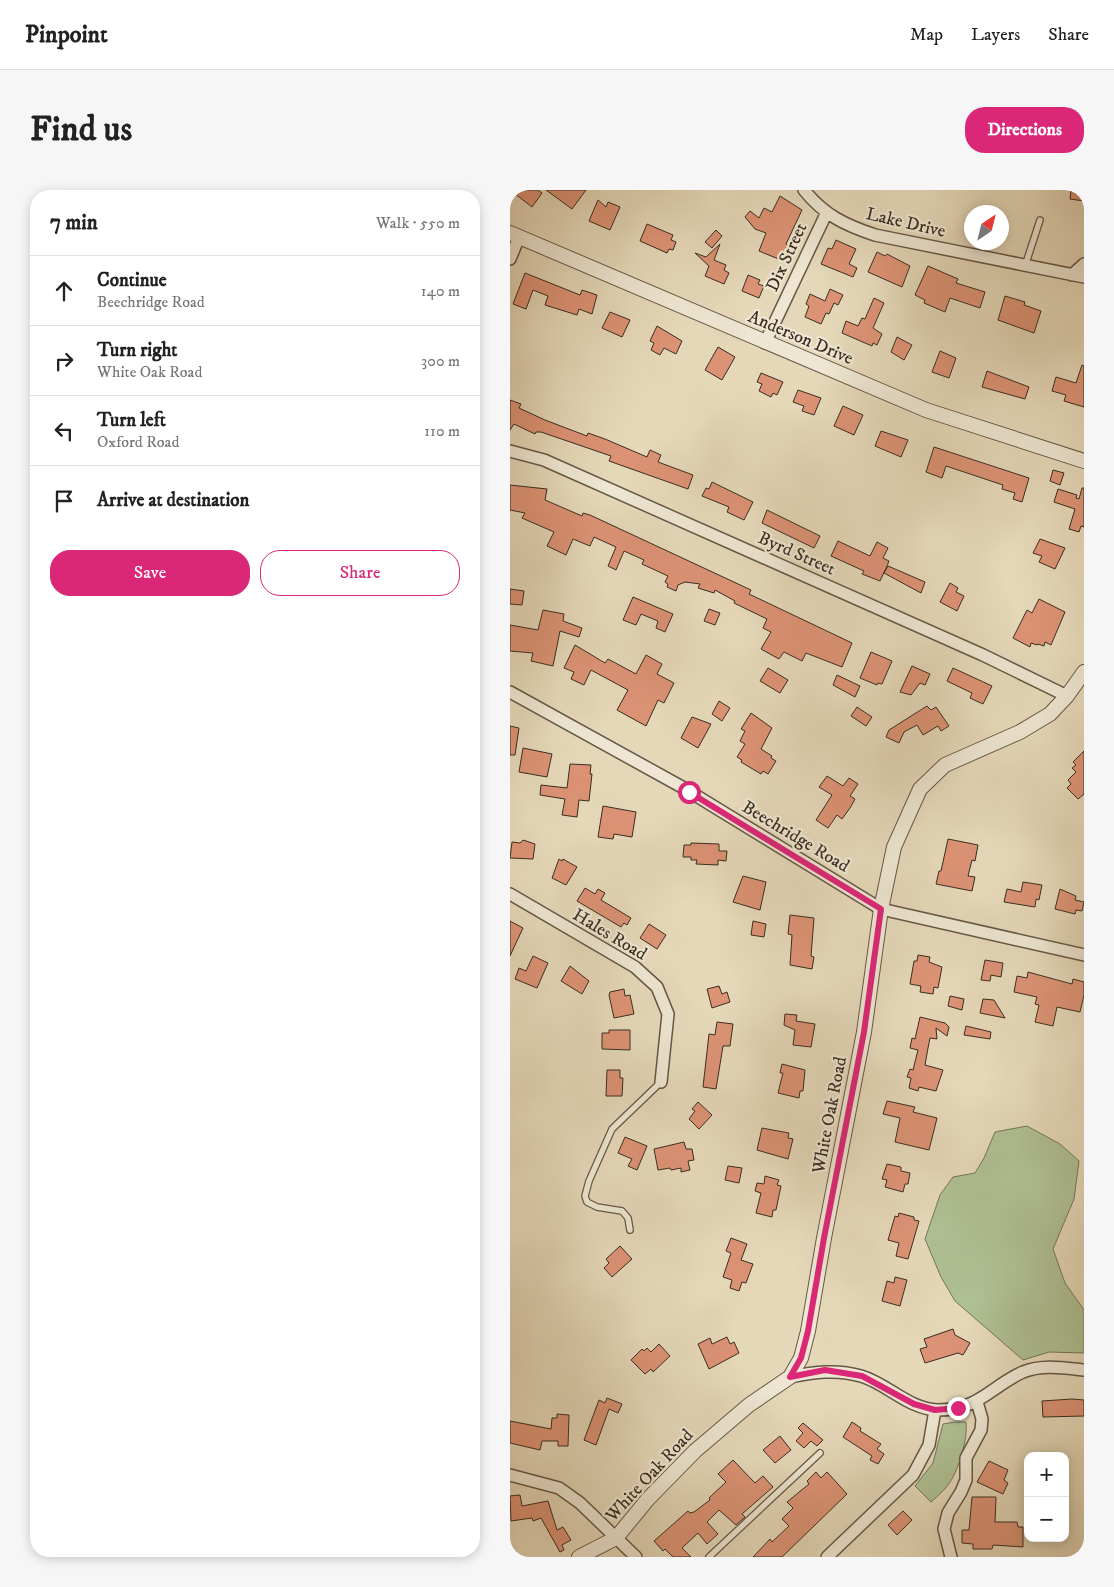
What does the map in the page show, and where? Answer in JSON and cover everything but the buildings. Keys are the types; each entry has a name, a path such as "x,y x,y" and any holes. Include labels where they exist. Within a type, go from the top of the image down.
{"street":[{"name":"Lake Drive","path":"804,190 826,214 844,224 875,235 1078,276"},
{"name":"Dix Street","path":"765,343 826,214"},
{"name":"Anderson Drive","path":"514,235 926,410 1084,461"},
{"path":"510,259 514,235"},
{"path":"1078,276 1084,264"},
{"name":"Byrd Street","path":"510,451 544,460 580,475 984,655 1067,696"},
{"name":"White Oak Road","path":"579,1557 616,1538 648,1499 695,1451 749,1405 790,1377 801,1358 808,1331 864,1032 881,909 894,847 920,789 945,765 1020,732 1050,714 1067,696 1084,672"},
{"name":"Beechridge Road","path":"510,692 682,787 881,909 1084,955"},
{"name":"Hales Road","path":"510,894 635,967 657,987 668,1014 661,1082"},
{"path":"790,1377 825,1370 862,1376 914,1404 935,1410 958,1408 977,1402 1024,1372 1044,1367 1084,1370"},
{"path":"951,1557 944,1529 948,1513 966,1480 966,1458 981,1430 982,1420 977,1402"},
{"path":"827,1557 913,1474 928,1445 935,1410"},
{"path":"510,1475 559,1488 580,1503 636,1557"}],"lane":[{"path":"1025,266 1040,220"},
{"path":"630,1230 626,1214 622,1211 592,1205 587,1202 586,1190 612,1129 661,1082"},
{"path":"709,1557 820,1453"}],"green space":[{"path":"1027,1126 1060,1144 1079,1161 1074,1199 1053,1249 1065,1283 1084,1310 1084,1353 1049,1352 1023,1360 955,1301 941,1277 925,1239 940,1195 953,1177 975,1173 984,1158 995,1132"},
{"path":"966,1422 965,1443 950,1482 931,1502 915,1486 933,1463 943,1424"}],"route":[{"path":"689,792 779,845 881,909 864,1032 808,1331 801,1358 790,1377 825,1370 862,1376 914,1404 935,1410 958,1408"}]}
